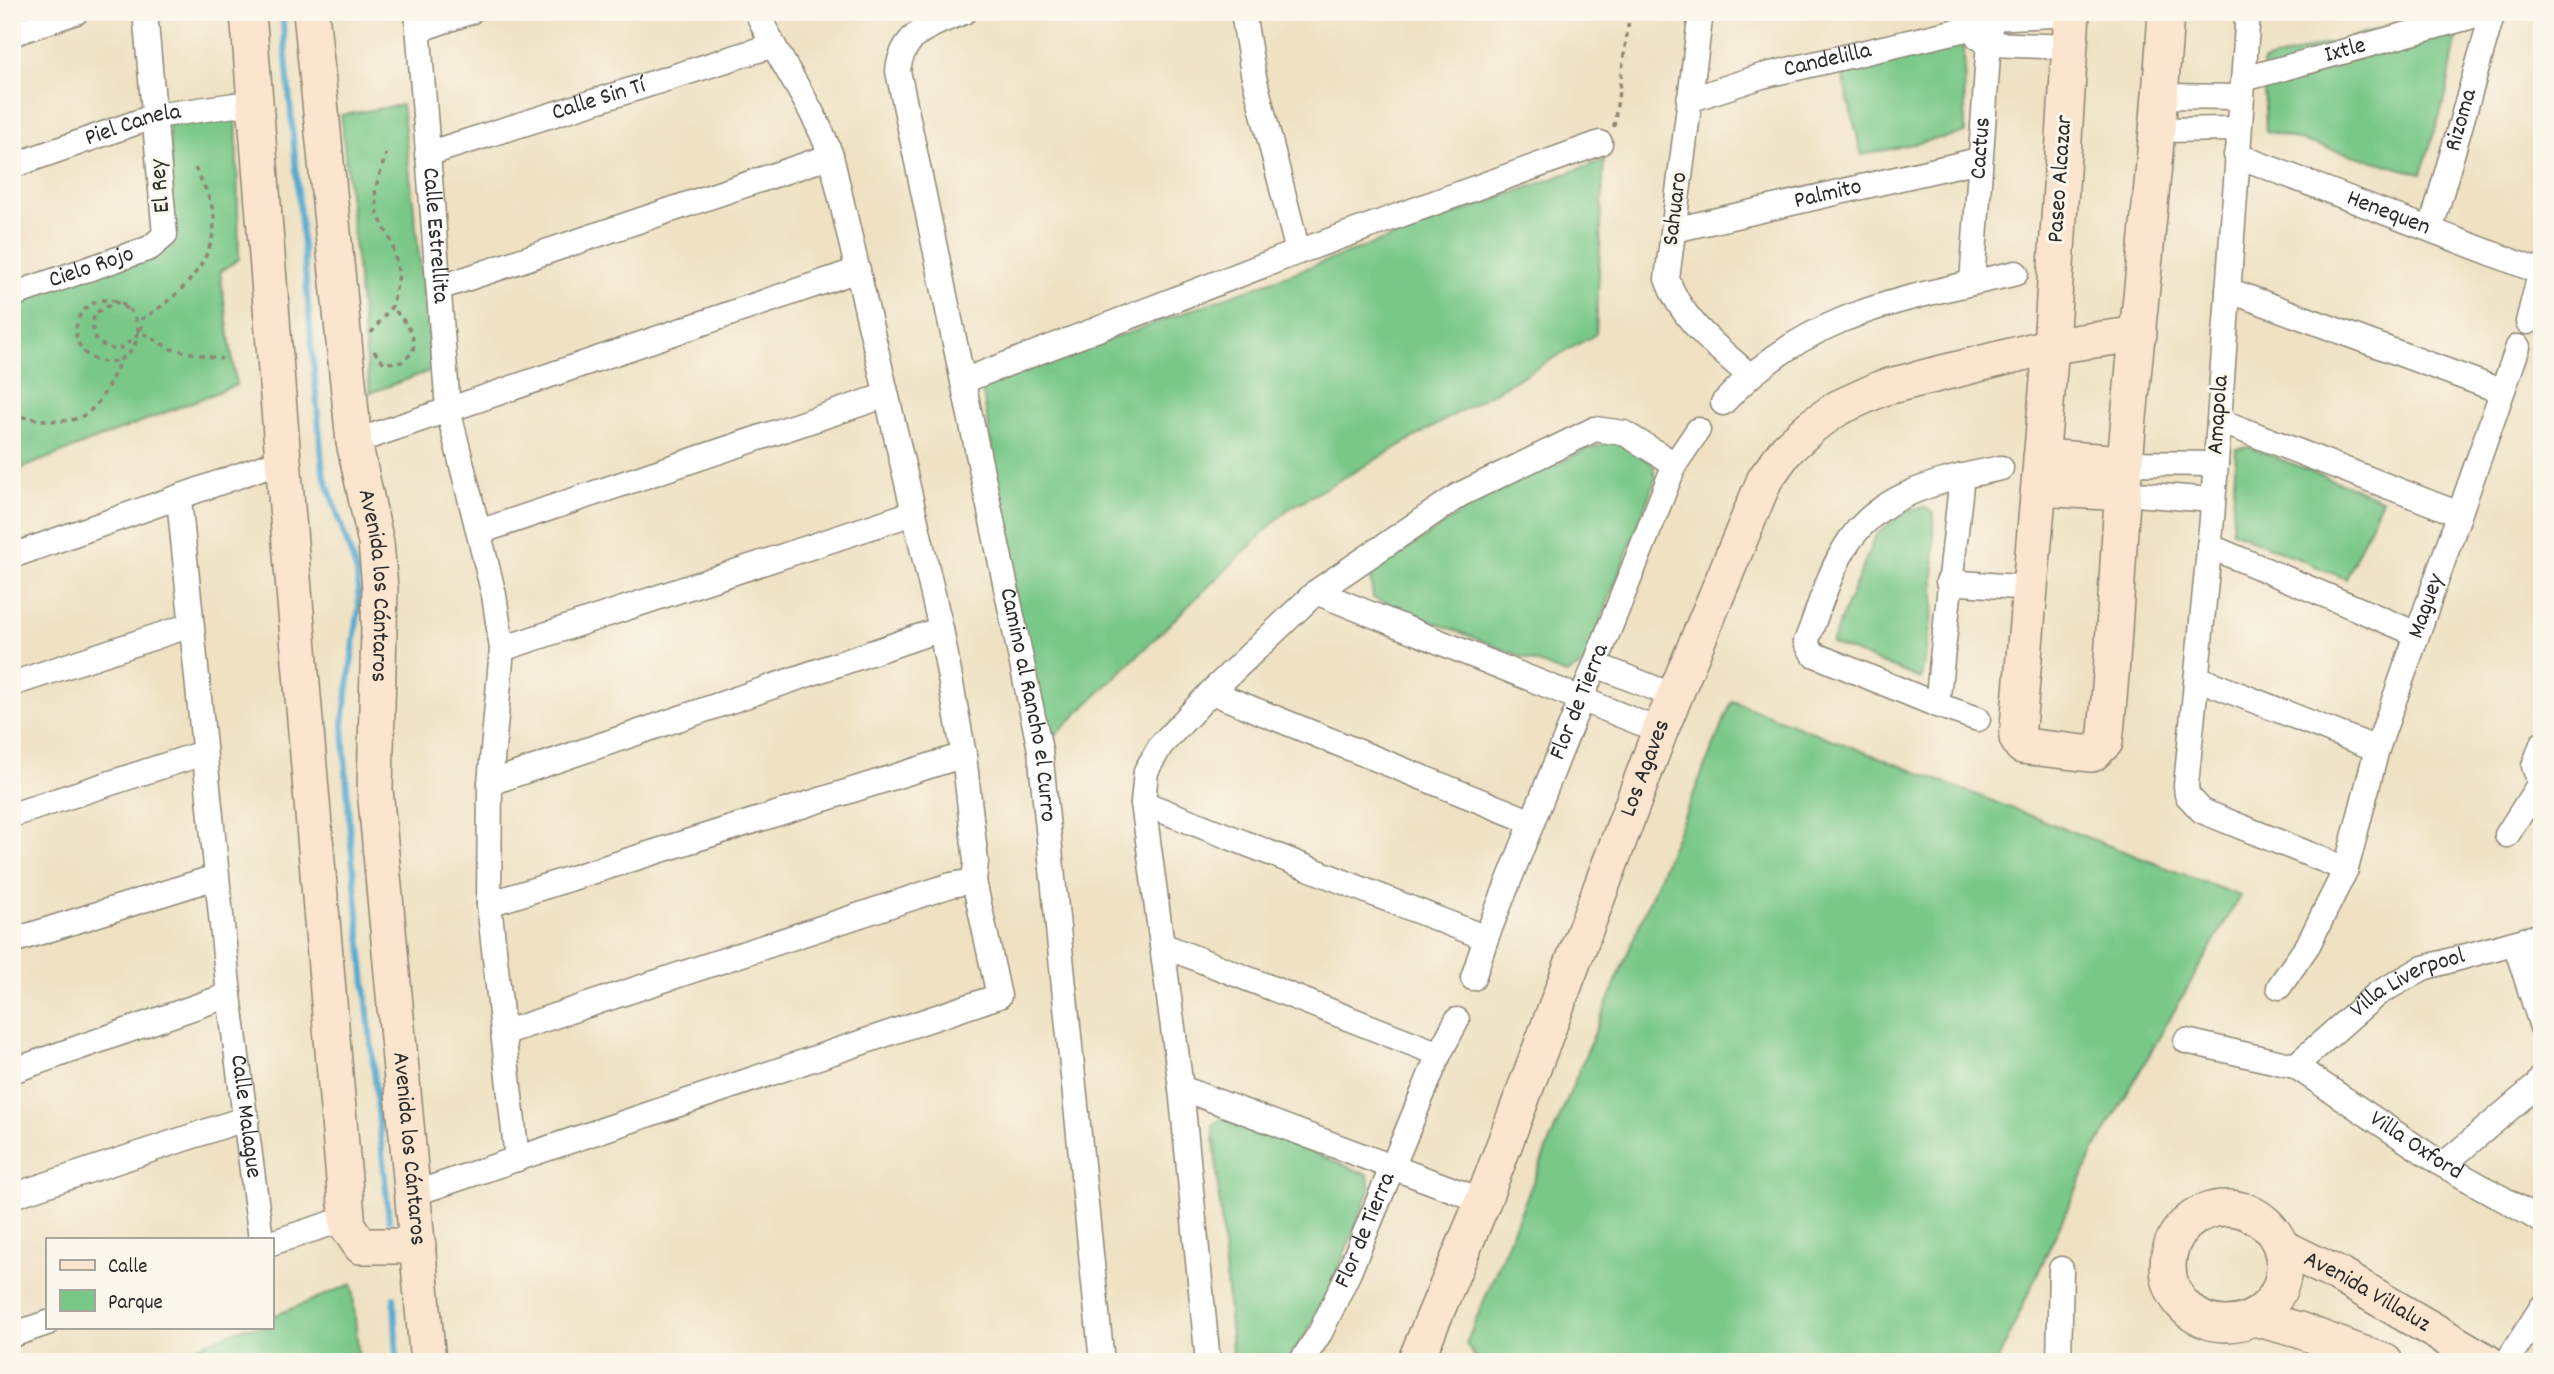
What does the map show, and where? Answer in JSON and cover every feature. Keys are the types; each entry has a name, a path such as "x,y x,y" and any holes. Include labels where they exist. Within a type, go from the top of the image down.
{"street":[{"path":"12,34 76,12"},
{"name":"El Rey","path":"145,12 165,234"},
{"name":"Avenida los Cántaros","path":"248,12 257,102 282,460 348,1227 361,1246 418,1246 375,789 380,588 376,543 354,442 311,12"},
{"path":"418,21 470,12"},
{"path":"413,1194 999,996 974,881 976,862 964,755 941,629 884,396 831,156 808,103 771,46 757,12"},
{"name":"Camino al Rancho el Curro","path":"964,12 911,38 900,56 900,87 1040,750 1102,1362"},
{"path":"1243,12 1253,73 1298,252"},
{"name":"Sahuaro","path":"1701,12 1667,279 1675,301 1689,321 1749,375"},
{"path":"2124,478 2166,12"},
{"name":"Amapola","path":"2248,12 2236,155 2220,421 2186,785 2192,802 2202,811 2346,869"},
{"name":"Ixtle","path":"2159,113 2491,12"},
{"name":"Rizoma","path":"2431,228 2491,12"},
{"path":"1991,15 2071,24"},
{"name":"Candelilla","path":"1689,100 1762,76 1966,29 1991,15"},
{"name":"Cactus","path":"1972,283 1991,15"},
{"name":"Calle Estrellita","path":"418,21 448,409 494,595 502,649 491,783 489,904 517,1159"},
{"path":"1966,29 1990,44 2071,24"},
{"name":"Paseo Alcazar","path":"2071,24 2051,346 2017,740 2022,746 2092,754 2105,742 2116,646 2124,478"},
{"name":"Calle Sin Tí","path":"427,154 771,46"},
{"name":"Piel Canela","path":"12,166 155,116 257,102"},
{"path":"2159,113 2238,129"},
{"path":"963,381 1298,252 1601,143"},
{"name":"Henequen","path":"2236,155 2541,269"},
{"path":"439,288 831,156"},
{"name":"Palmito","path":"1674,230 1979,160"},
{"name":"Cielo Rojo","path":"12,295 150,248 165,234"},
{"path":"2528,323 2541,269"},
{"path":"354,442 858,270"},
{"path":"1723,403 1749,375 1779,351 1823,327 1873,308 2016,273"},
{"path":"2228,290 2501,391"},
{"name":"Los Agaves","path":"1415,1362 1483,1201 1660,731 1765,480 1787,449 1838,408 1882,388 2051,346 2139,334"},
{"name":"Maguey","path":"2279,987 2315,933 2346,869 2377,749 2518,347"},
{"path":"479,531 884,396"},
{"path":"2220,421 2459,514"},
{"path":"1208,1362 1181,1088 1143,803 1146,771 1161,745 1211,692 1316,592 1459,495 1595,429 1625,433 1675,464"},
{"name":"Flor de Tierra","path":"1473,978 1486,938 1675,464 1698,430"},
{"path":"12,556 179,499 282,460"},
{"path":"2124,478 2216,464"},
{"path":"1978,719 1813,654 1807,642 1842,553 1856,530 1874,512 1894,500 1962,476 2001,468"},
{"path":"2040,473 2124,478 2212,500"},
{"path":"1937,705 1948,582 1962,476"},
{"name":"Calle Malague","path":"179,499 229,995 261,1238"},
{"path":"502,649 914,513"},
{"path":"2209,546 2417,634"},
{"path":"1948,582 2030,588"},
{"path":"1316,592 1660,731"},
{"path":"12,684 191,625"},
{"path":"491,783 941,629"},
{"path":"1596,665 1674,696"},
{"path":"2197,678 2377,749"},
{"path":"1211,692 1532,822"},
{"path":"2507,835 2541,784 2534,766 2542,744"},
{"path":"12,815 203,753"},
{"path":"489,904 964,755"},
{"path":"1143,803 1486,938"},
{"path":"12,941 216,877"},
{"path":"503,1032 951,885 974,881"},
{"name":"Villa Liverpool","path":"2295,1066 2377,994 2423,968 2542,935"},
{"path":"2515,943 2542,1027"},
{"path":"1162,945 1439,1054"},
{"path":"12,1070 229,995"},
{"name":"Flor de Tierra","path":"1301,1362 1320,1333 1394,1166 1439,1054 1457,1020"},
{"path":"2186,1041 2295,1066"},
{"name":"Villa Oxford","path":"2295,1066 2443,1164 2542,1221"},
{"path":"2443,1164 2536,1086 2542,1077"},
{"path":"1181,1088 1483,1201"},
{"path":"12,1196 247,1118"},
{"path":"2228,1208 2251,1213 2270,1227 2282,1247 2284,1274 2274,1300 2254,1318 2228,1325 2205,1321 2185,1309 2172,1290 2167,1266 2172,1243 2185,1224 2205,1212 2228,1208"},
{"path":"273,1242 348,1218"},
{"path":"418,1246 428,1362"},
{"name":"Avenida Villaluz","path":"2282,1247 2339,1275 2487,1362"},
{"path":"2059,1362 2061,1269"},
{"path":"2507,1362 2542,1307"},
{"name":"Avenida Villaluz","path":"2254,1318 2299,1330 2385,1362"},
{"path":"12,1335 46,1323"}],"path":[{"path":"1601,143 1610,138 1614,130 1630,12"},
{"path":"386,154 375,190 378,215 391,243 399,275 392,306 370,333 375,354 384,362 401,362 413,352 415,339 411,327 392,306"},
{"path":"12,415 55,423 79,418 96,407 121,359 133,348 141,332 142,319 176,298 209,250 214,218 195,168"},
{"path":"121,359 103,363 92,359 78,341 78,321 84,310 100,300 121,301 136,317 141,332 171,349 222,359"},
{"path":"136,317 116,302 104,306 95,313 91,325 94,337 104,348 118,350 131,343 141,332"},
{"path":"12,421 16,438 12,452"}],"green space":[{"path":"2441,12 2461,12 2446,95 2421,174 2266,131 2263,62"},
{"path":"1964,40 1965,133 1862,155 1842,75"},
{"path":"402,105 432,370 370,393 341,115"},
{"path":"236,112 239,259 220,272 236,385 12,472 12,300 174,246 169,124"},
{"path":"1604,160 1596,334 1287,510 1040,750 982,386"},
{"path":"1619,439 1653,465 1656,478 1584,664 1566,674 1373,598 1370,575 1475,503 1585,450"},
{"path":"2249,447 2382,499 2346,579 2232,531 2236,449"},
{"path":"1924,507 1934,513 1934,605 1921,679 1831,643 1876,535 1902,513"},
{"path":"1732,701 2240,896 2093,1153 1997,1362 1478,1362 1466,1344"},
{"path":"1225,1117 1368,1175 1370,1190 1324,1304 1288,1362 1233,1362 1213,1124"},
{"path":"352,1284 359,1362 158,1362 243,1328 273,1328 273,1316"}],"waterway":[{"path":"282,12 323,471 357,573 359,606 343,723 350,835 389,1220"},
{"path":"394,1297 397,1362"}]}
